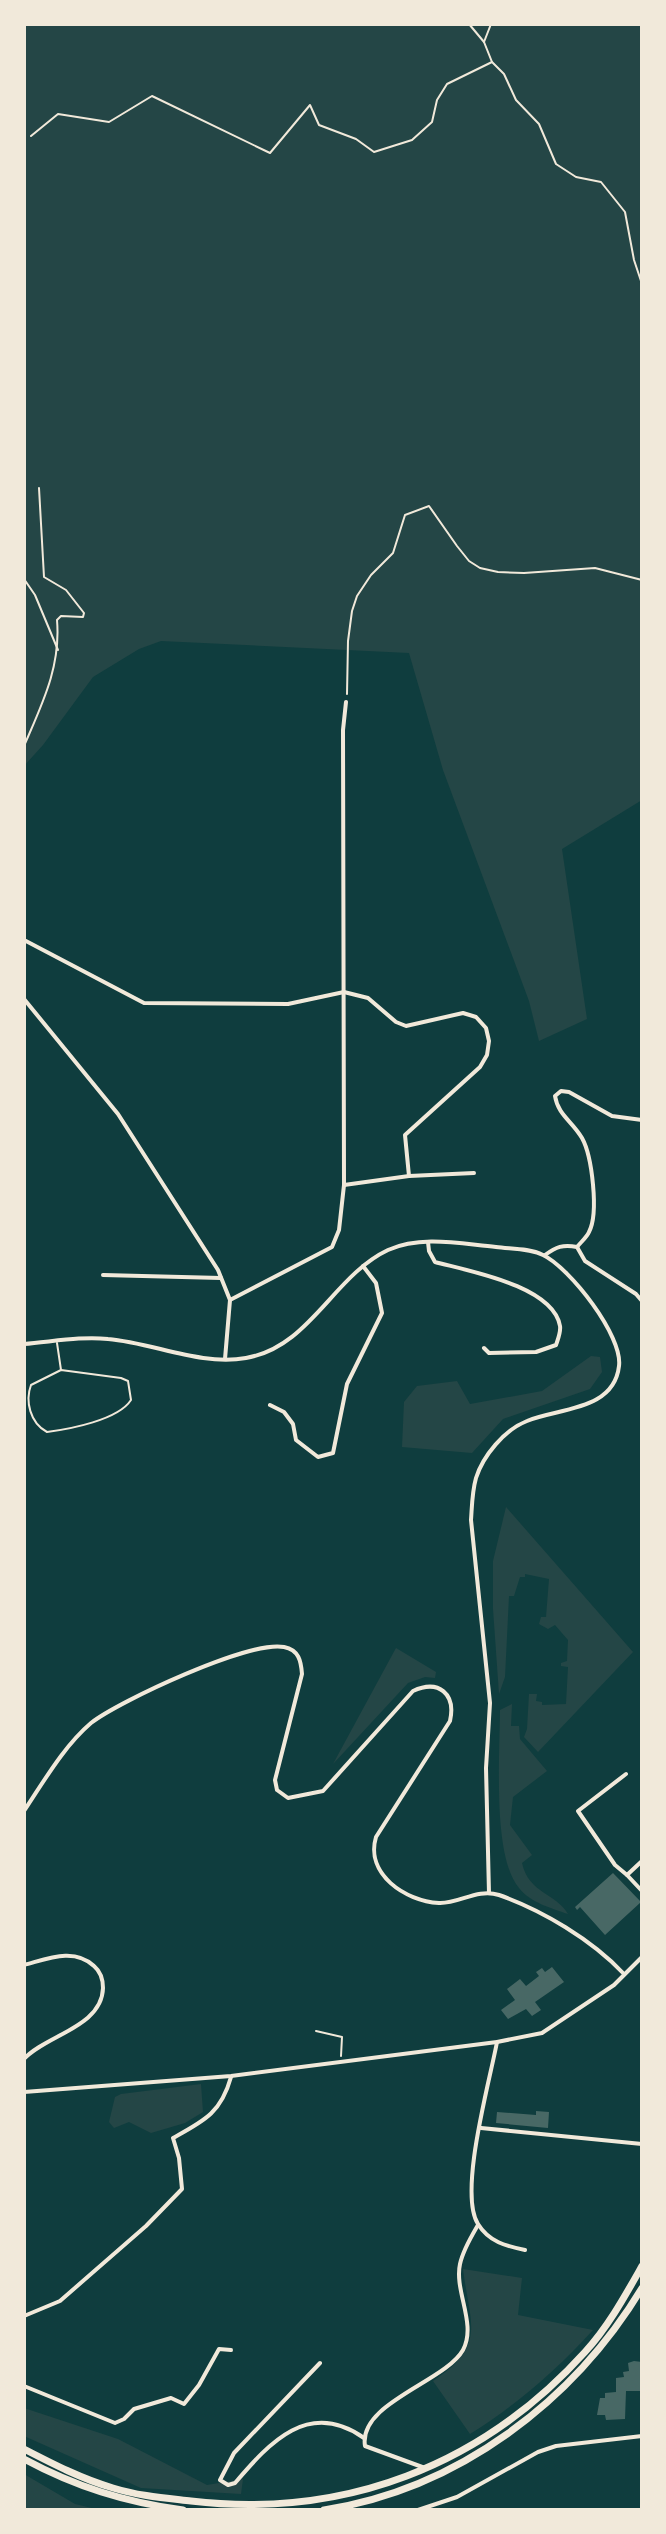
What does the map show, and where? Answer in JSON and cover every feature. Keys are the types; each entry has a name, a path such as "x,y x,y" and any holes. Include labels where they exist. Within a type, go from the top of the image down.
{"main road":[{"path":"24,2449 80,2476 147,2497 237,2505 326,2500 361,2492 459,2453 508,2423 587,2350 615,2312 642,2266"},
{"path":"324,2510 363,2501 436,2476 515,2429 547,2404 595,2356 642,2288"},
{"path":"24,2459 112,2497 147,2506 183,2510"}],"street":[{"path":"230,1300 332,1247 339,1230 344,1185 343,730 346,702"},
{"path":"24,940 144,1003 288,1004 344,992 368,998 396,1022 406,1026 463,1013 476,1017 486,1028 489,1041 487,1055 480,1067 405,1135 409,1176"},
{"path":"24,999 118,1114 221,1278 230,1300 225,1359"},
{"path":"577,1247 589,1233 593,1222 593,1181 584,1141 559,1112 555,1096 561,1091 569,1092 612,1116 642,1120"},
{"path":"344,1185 364,1180 474,1173"},
{"path":"428,1242 435,1262 494,1278 538,1296 554,1312 561,1329 556,1345 536,1352 489,1353 484,1348"},
{"path":"24,1344 107,1338 201,1357 247,1358 286,1342 301,1331 363,1266 390,1250 428,1242 522,1249 544,1255 564,1272 598,1312 616,1340 620,1363 612,1386 578,1408 524,1422 503,1436 476,1477 471,1520 490,1703 486,1768 489,1893"},
{"path":"544,1255 554,1248 567,1245 577,1247 585,1261 642,1301"},
{"path":"270,1405 284,1412 293,1424 296,1440 303,1448 318,1457 333,1453 347,1384 382,1313 376,1283 363,1266"},
{"path":"103,1275 221,1278"},
{"path":"24,1811 80,1733 114,1707 241,1652 283,1646 298,1655 302,1674 278,1766 275,1780 277,1790 288,1798 323,1791 413,1691 426,1685 438,1688 449,1697 453,1707 450,1721 376,1837 374,1859 385,1879 404,1893 442,1904 489,1893 520,1904 574,1933 623,1973"},
{"path":"626,1774 578,1811 615,1865 642,1891"},
{"path":"627,1875 642,1861"},
{"path":"24,1965 68,1955 84,1959 96,1967 103,1979 103,1996 92,2014 24,2059"},
{"path":"24,2092 231,2076 497,2042 542,2033 614,1985 623,1973 641,1960"},
{"path":"497,2042 470,2183 472,2210 478,2225 498,2244 525,2250"},
{"path":"24,2316 60,2301 146,2226 182,2189 179,2158 173,2138 202,2122 217,2109 224,2100 231,2076"},
{"path":"481,2128 642,2144"},
{"path":"427,2468 365,2446 364,2438 371,2422 399,2398 451,2363 463,2350 468,2336 459,2266 478,2225"},
{"path":"24,2386 115,2423 134,2409 171,2398 184,2404 199,2385 219,2349 231,2350"},
{"path":"320,2363 234,2453 220,2480 228,2485 235,2483 289,2429 325,2421 348,2427 364,2438"},
{"path":"418,2510 457,2497 538,2452 556,2446 642,2436"}],"lane":[{"path":"57,1341 61,1370"},
{"path":"61,1370 128,1381 131,1400 124,1408 108,1416 47,1432 39,1428 33,1418 27,1395 31,1385 61,1370"}],"path":[{"path":"469,24 484,42 492,62 504,74 516,100 539,124 556,164 576,177 601,182 625,212 642,284"},
{"path":"484,42 491,24"},
{"path":"31,136 58,114 109,122 152,96 270,153 310,105 319,125 356,139 374,152 412,140 432,122 437,100 447,84 492,62"},
{"path":"24,746 59,653 57,620 61,616 83,617 84,613 66,590 44,577 39,488"},
{"path":"346,702 348,641 357,596 371,575 393,553 400,540 405,515 417,510 429,506 469,561 480,568 524,573 595,568 642,580"},
{"path":"24,579 41,606 59,653"},
{"path":"316,2031 342,2037 341,2061"}],"shaded area":[{"path":"24,24 642,24 642,800 562,849 587,1019 539,1041 529,1001 443,770 409,653 161,641 139,649 93,677 24,766"},
{"path":"591,1356 600,1357 602,1372 590,1389 503,1419 472,1453 402,1447 404,1402 417,1386 457,1381 470,1404 542,1391"},
{"path":"506,1507 633,1652 538,1752 524,1737 529,1694 537,1694 536,1701 542,1702 542,1705 566,1704 568,1667 561,1666 561,1663 567,1661 568,1640 555,1625 548,1629 539,1624 541,1617 546,1617 549,1579 525,1574 525,1577 520,1577 514,1596 509,1596 505,1677 499,1694 493,1561"},
{"path":"396,1648 436,1672 435,1678 425,1677 408,1683 333,1764"},
{"path":"512,1704 511,1726 519,1726 520,1739 547,1771 513,1797 510,1825 532,1855 522,1863 530,1881 568,1914 529,1898 510,1873 501,1829 499,1777 500,1710"},
{"path":"201,2084 203,2112 185,2123 151,2133 129,2122 114,2128 109,2122 115,2097 121,2094"},
{"path":"463,2269 522,2278 518,2315 593,2330 535,2386 470,2434 433,2381 450,2368 468,2345 471,2320"},
{"path":"24,2408 118,2439 207,2485 243,2479 241,2494 141,2488 24,2436"},
{"path":"24,2474 75,2504 100,2510 24,2510"}],"building":[{"path":"613,1873 641,1902 605,1935 580,1907 577,1910 575,1907"},
{"path":"552,1967 564,1982 535,2002 541,2010 532,2016 526,2009 508,2019 501,2010 515,2000 507,1989 520,1979 526,1986 539,1976 536,1972 542,1968 545,1972"},
{"path":"536,2111 549,2112 548,2128 496,2123 497,2112 536,2115"},
{"path":"642,2362 642,2391 626,2391 625,2419 606,2420 605,2415 597,2415 600,2398 605,2398 605,2393 616,2392 616,2378 624,2377 623,2372 629,2371 628,2363"}]}
